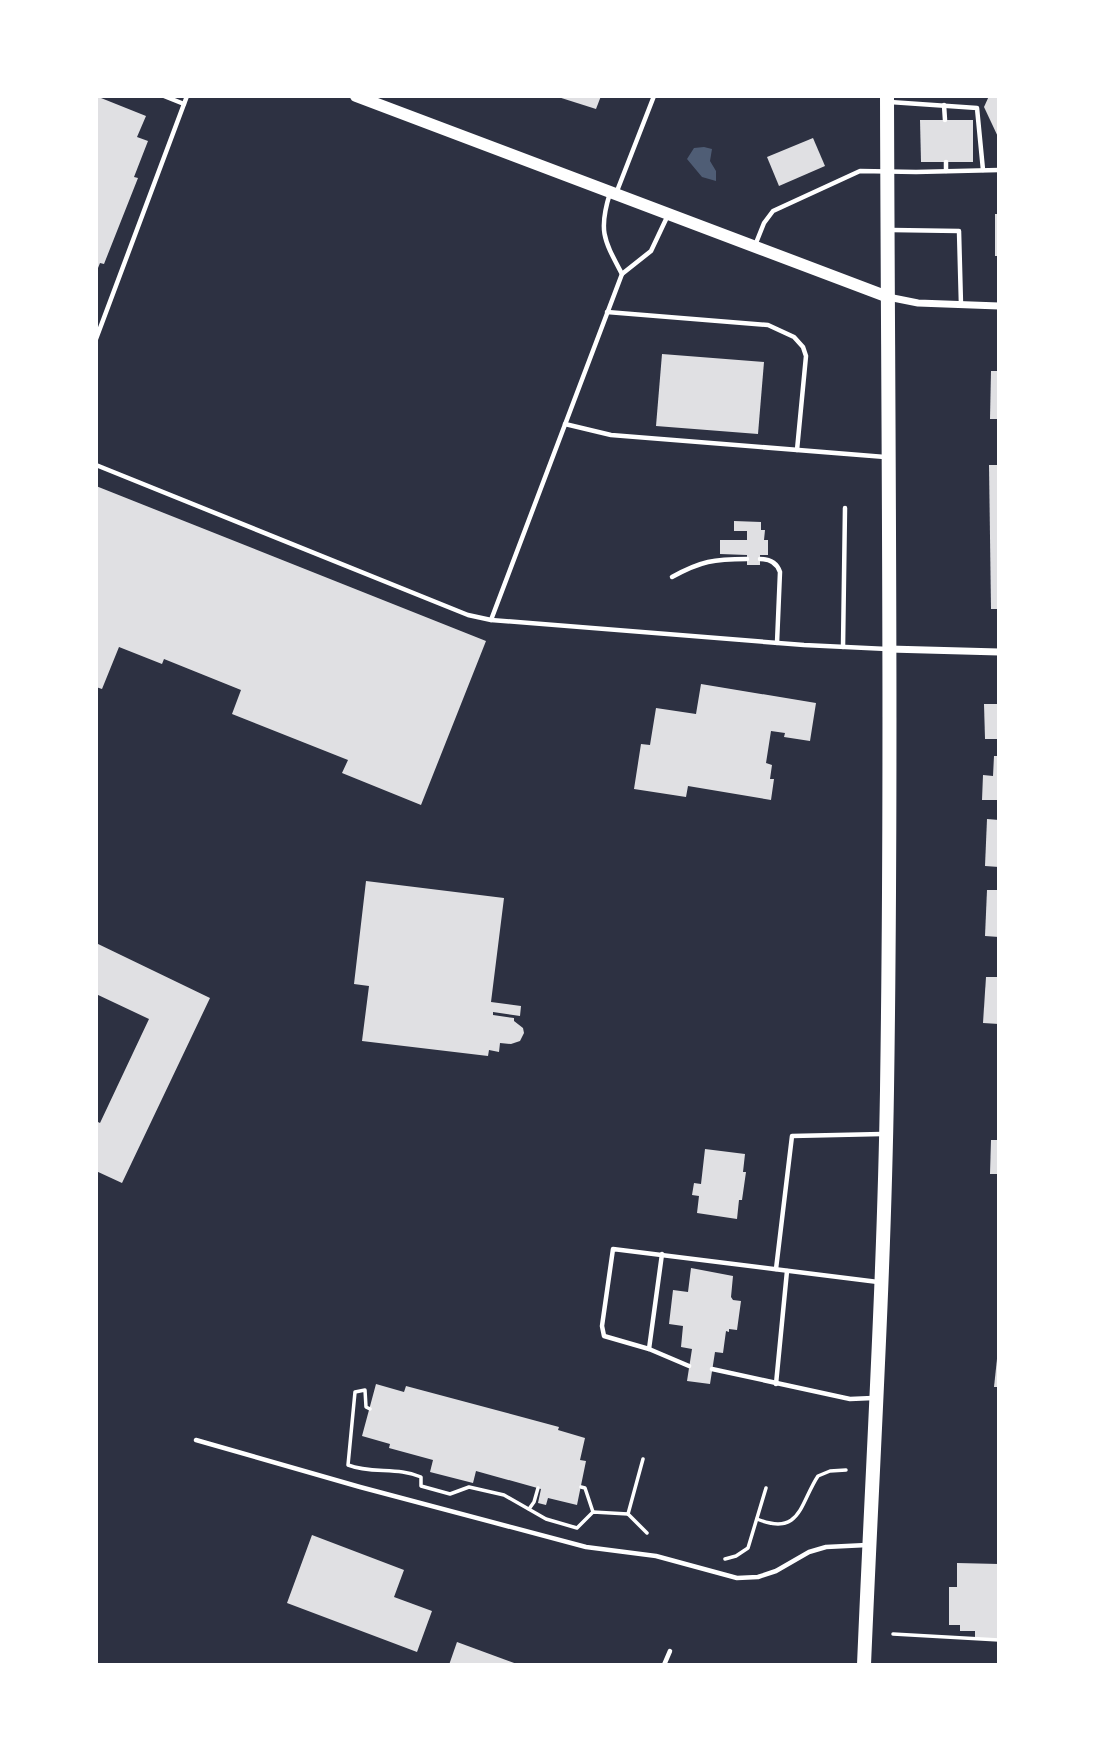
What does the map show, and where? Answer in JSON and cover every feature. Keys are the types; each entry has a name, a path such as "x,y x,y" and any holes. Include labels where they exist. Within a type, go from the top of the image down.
{"main road":[{"path":"864,1665 882,1282 886,1134 889,457 887,99"}],"street":[{"path":"356,96 888,297 918,303 999,306"},
{"path":"888,649 999,652"}],"lane":[{"path":"164,96 184,104"},
{"path":"96,339 187,96"},
{"path":"622,274 605,243 602,218 654,96"},
{"path":"887,99 977,108 983,170"},
{"path":"944,105 945,120"},
{"path":"946,162 946,172"},
{"path":"754,247 772,211 860,170 999,170"},
{"path":"491,620 622,274 651,251 668,215"},
{"path":"887,230 959,231 961,305"},
{"path":"607,313 760,324 782,330 794,337 803,347 806,356 797,450"},
{"path":"565,424 611,435 889,457"},
{"path":"96,465 449,609 491,620 843,648 888,649"},
{"path":"843,648 845,508"},
{"path":"672,577 691,566 713,559 747,559"},
{"path":"760,559 772,561 778,566 776,643"},
{"path":"776,1269 792,1136 886,1134"},
{"path":"690,1366 649,1349 604,1336 602,1325 613,1249 882,1282"},
{"path":"649,1349 662,1255"},
{"path":"776,1384 787,1270"},
{"path":"712,1370 850,1399 877,1398"},
{"path":"196,1440 586,1547 656,1556 737,1578 758,1577 776,1571 809,1552 826,1547 870,1545"},
{"path":"664,1665 670,1651"}],"path":[{"path":"370,1409 366,1407 365,1390 355,1392 348,1465 411,1473 421,1477 421,1486 450,1494 469,1487 513,1498 546,1520 577,1528 593,1512 628,1514 647,1533"},
{"path":"628,1514 643,1458"},
{"path":"757,1518 781,1524 794,1519 802,1510 818,1476 830,1471 846,1470"},
{"path":"582,1487 585,1488 593,1512"},
{"path":"529,1509 538,1488"},
{"path":"725,1559 748,1548 766,1488"},
{"path":"893,1634 999,1640"}],"water":[{"path":"694,148 712,149 710,161 716,171 716,181 702,177 687,159"}],"building":[{"path":"96,96 146,116 137,137 148,141 134,177 138,178 104,264 100,263 96,273"},
{"path":"555,96 601,96 596,109"},
{"path":"989,96 999,98 999,139 984,107"},
{"path":"920,120 973,120 973,162 921,162"},
{"path":"813,138 825,166 779,186 767,157"},
{"path":"995,214 999,214 999,256 995,256"},
{"path":"662,354 764,362 758,434 656,426"},
{"path":"991,371 999,371 999,419 990,419"},
{"path":"989,465 999,465 999,609 991,609"},
{"path":"96,486 486,641 421,805 342,773 348,760 232,714 241,690 164,659 162,664 119,647 102,689 96,687"},
{"path":"734,521 761,522 761,530 765,530 764,540 768,540 768,555 760,555 760,565 747,565 747,555 720,554 720,540 747,540 747,531 734,531"},
{"path":"701,684 816,703 810,741 784,737 785,733 771,731 766,763 772,765 770,779 774,779 771,800 688,786 686,797 634,789 641,744 650,745 656,708 696,714"},
{"path":"984,704 999,704 999,739 985,739"},
{"path":"994,756 999,756 999,800 982,800 983,775 993,776"},
{"path":"987,819 999,820 999,867 985,866"},
{"path":"366,881 504,898 491,1002 521,1006 520,1016 493,1012 493,1015 514,1018 523,1028 520,1041 500,1043 499,1052 489,1050 488,1056 362,1041 369,986 354,984"},
{"path":"987,890 999,890 999,937 985,936"},
{"path":"96,943 210,998 122,1183 96,1171 96,1121 100,1123 149,1019 96,994"},
{"path":"986,977 999,977 999,1024 983,1023"},
{"path":"991,1140 999,1140 999,1174 990,1174"},
{"path":"705,1149 745,1154 743,1172 746,1172 737,1219 697,1213 699,1196 692,1195 694,1183 701,1184"},
{"path":"691,1268 733,1276 731,1297 741,1301 737,1330 726,1331 723,1353 715,1352 710,1384 687,1381 692,1349 681,1347 683,1326 669,1324 673,1290 688,1292"},
{"path":"997,1359 999,1387 994,1387"},
{"path":"376,1384 404,1392 406,1386 559,1427 558,1430 585,1438 580,1460 586,1461 577,1505 548,1498 546,1505 538,1503 541,1489 476,1471 473,1483 430,1472 433,1460 389,1448 390,1444 362,1436"},
{"path":"312,1535 404,1570 394,1597 432,1611 417,1652 287,1603"},
{"path":"957,1563 999,1564 999,1639 975,1639 975,1631 960,1631 960,1625 949,1625 949,1587 957,1587"},
{"path":"457,1642 517,1664 517,1665 449,1665"}]}
